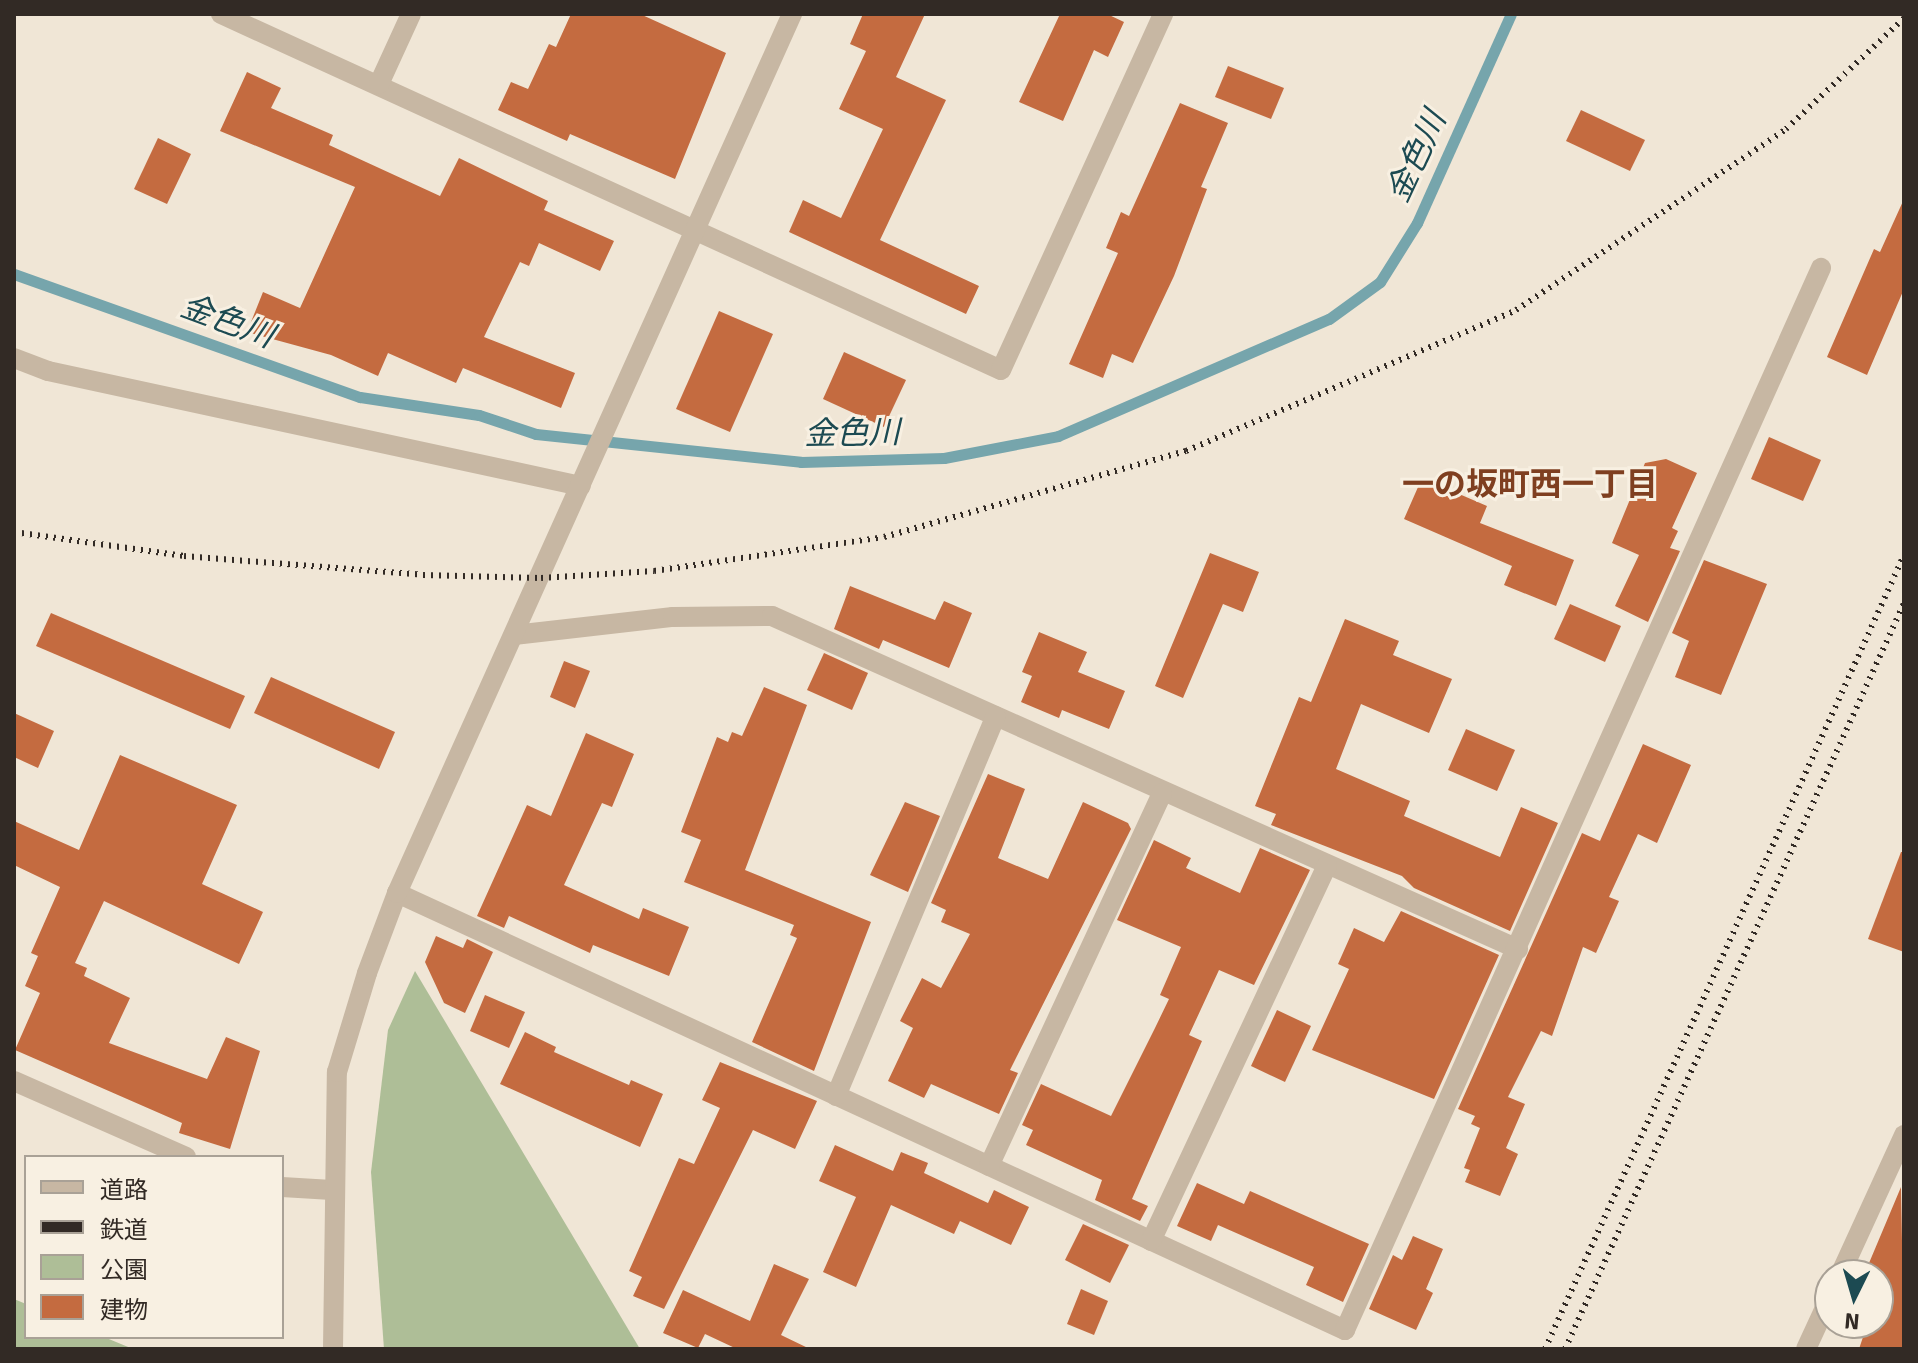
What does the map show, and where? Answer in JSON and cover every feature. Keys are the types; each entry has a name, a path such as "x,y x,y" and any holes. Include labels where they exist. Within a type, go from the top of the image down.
{"street":[{"path":"221,14 1001,370 1163,14"},
{"path":"379,84 411,14"},
{"path":"333,1349 332,1190 337,1072 397,893 792,14"},
{"path":"397,893 1345,1330 1821,268"},
{"path":"14,358 48,371 581,486"},
{"path":"514,635 673,617 772,616 1162,793 1518,949"},
{"path":"836,1096 996,716"},
{"path":"989,1166 1162,793"},
{"path":"1151,1241 1327,865"},
{"path":"14,1081 181,1155"},
{"path":"1847,1259 1904,1135"},
{"path":"284,1187 332,1190"}],"green space":[{"path":"415,971 640,1349 384,1349 371,1172 388,1030"},
{"path":"14,1299 24,1303 24,1339 109,1339 133,1349 14,1349"}],"building":[{"path":"571,14 640,14 726,53 675,179 570,134 567,141 498,110 511,82 528,89 549,44 556,47"},
{"path":"863,14 925,14 896,77 946,100 880,240 979,286 966,314 789,232 803,200 841,218 883,129 839,109 866,51 850,44"},
{"path":"1060,14 1107,14 1124,22 1108,57 1094,50 1063,121 1019,102"},
{"path":"1228,66 1284,88 1271,119 1215,97"},
{"path":"247,72 281,88 271,108 333,135 329,145 440,196 459,158 548,201 544,210 614,241 600,271 539,243 529,266 520,262 484,337 575,373 561,408 463,368 456,383 388,353 378,376 331,355 247,332 263,292 300,308 355,187 220,131"},
{"path":"1180,103 1228,123 1201,187 1207,189 1174,276 1133,363 1112,354 1103,378 1069,364 1118,253 1106,248 1121,212 1129,216"},
{"path":"1581,110 1645,140 1630,171 1566,141"},
{"path":"158,138 191,154 167,204 134,189"},
{"path":"1904,199 1904,289 1867,375 1827,357 1874,249 1880,252"},
{"path":"719,311 773,334 730,432 676,409"},
{"path":"844,352 906,380 884,427 823,399"},
{"path":"1769,437 1821,460 1803,501 1751,479"},
{"path":"1666,459 1697,473 1672,528 1678,531 1670,548 1680,551 1648,622 1615,606 1639,555 1612,543 1645,463"},
{"path":"1422,478 1487,506 1480,523 1574,560 1556,606 1504,585 1512,566 1404,519"},
{"path":"1210,553 1259,572 1243,612 1223,604 1183,698 1155,686"},
{"path":"1704,560 1767,584 1721,695 1675,677 1689,641 1672,633"},
{"path":"850,586 935,620 944,601 972,613 949,668 883,640 879,649 834,629"},
{"path":"1570,604 1621,626 1605,662 1554,639"},
{"path":"51,613 245,696 230,729 36,646"},
{"path":"1345,619 1399,641 1393,655 1452,679 1429,733 1361,704 1336,769 1410,801 1404,816 1500,857 1521,807 1558,823 1510,931 1414,888 1402,876 1271,825 1276,814 1255,806 1299,697 1311,702"},
{"path":"1039,632 1087,652 1078,672 1125,691 1109,729 1062,710 1059,718 1021,702 1032,676 1022,672"},
{"path":"824,653 868,673 852,710 807,690"},
{"path":"564,661 590,671 575,708 550,697"},
{"path":"271,677 395,732 379,769 254,713"},
{"path":"764,687 807,705 745,870 871,922 814,1071 752,1042 797,938 790,935 794,925 684,882 701,840 681,832 717,737 728,742 732,732 742,736"},
{"path":"14,713 54,731 38,768 14,757"},
{"path":"1466,729 1515,750 1497,791 1448,770"},
{"path":"586,733 634,754 612,807 602,803 564,885 639,919 643,908 689,927 669,976 593,945 590,953 509,916 504,928 477,916 527,805 551,816"},
{"path":"1643,744 1691,765 1657,843 1638,834 1609,897 1619,901 1596,953 1583,947 1552,1036 1541,1031 1508,1097 1525,1104 1506,1148 1518,1154 1500,1196 1465,1182 1470,1170 1464,1168 1480,1128 1471,1124 1475,1116 1458,1109 1582,833 1600,841"},
{"path":"120,755 237,805 202,884 263,912 239,964 104,901 75,963 87,968 84,976 130,998 109,1043 207,1079 226,1037 260,1051 230,1149 179,1133 182,1123 15,1050 40,993 25,986 38,956 31,953 60,887 14,865 14,821 79,850"},
{"path":"988,774 1025,789 998,858 1048,879 1083,802 1128,823 1131,829 1010,1070 1018,1073 999,1114 931,1084 924,1098 888,1081 913,1028 900,1021 922,978 941,988 970,934 941,922 946,910 931,903"},
{"path":"905,802 940,816 908,892 870,875"},
{"path":"1154,840 1191,858 1186,868 1240,893 1260,848 1310,870 1254,985 1219,970 1189,1035 1202,1041 1132,1199 1148,1206 1140,1221 1095,1200 1102,1180 1026,1145 1033,1130 1022,1125 1041,1084 1111,1116 1169,999 1160,995 1181,947 1117,920"},
{"path":"1901,852 1904,852 1904,952 1868,939"},
{"path":"1401,911 1499,955 1434,1099 1312,1050 1349,969 1338,964 1354,928 1384,942"},
{"path":"436,936 463,948 467,939 493,952 465,1013 444,1003 425,962"},
{"path":"485,995 525,1012 509,1048 470,1031"},
{"path":"1277,1010 1311,1026 1285,1082 1251,1066"},
{"path":"525,1032 556,1047 554,1052 629,1085 631,1080 663,1094 640,1147 500,1084"},
{"path":"720,1062 817,1101 795,1149 753,1130 664,1309 633,1296 642,1277 629,1271 679,1158 694,1164 720,1108 702,1100"},
{"path":"835,1145 893,1171 901,1152 928,1163 924,1173 988,1203 994,1190 1029,1207 1011,1245 960,1221 954,1234 891,1205 856,1287 823,1272 856,1197 819,1181"},
{"path":"1197,1183 1244,1204 1250,1191 1369,1244 1343,1302 1306,1285 1314,1267 1218,1225 1211,1241 1177,1226"},
{"path":"1901,1187 1904,1349 1859,1349 1862,1339 1894,1339 1894,1259 1871,1259"},
{"path":"1083,1224 1129,1245 1110,1283 1065,1260"},
{"path":"1413,1236 1443,1249 1426,1289 1433,1293 1416,1330 1369,1309 1393,1255 1402,1260"},
{"path":"774,1264 809,1279 781,1335 810,1349 737,1349 705,1334 698,1348 663,1333 683,1290 750,1321"},
{"path":"1081,1289 1108,1301 1094,1335 1067,1324"}],"waterway":[{"name":"金色川","path":"14,274 360,397 479,415 536,434 801,462 944,458 1058,436 1329,319 1380,282 1417,223 1511,14"}],"railway":[{"path":"14,532 184,556 423,575 541,578 654,571 884,537 1186,451 1516,310 1786,129 1904,18"},
{"path":"1545,1349 1904,555"},
{"path":"1565,1349 1904,603"}],"district":[{"name":"一の坂町西一丁目","path":"1530,485"}]}
